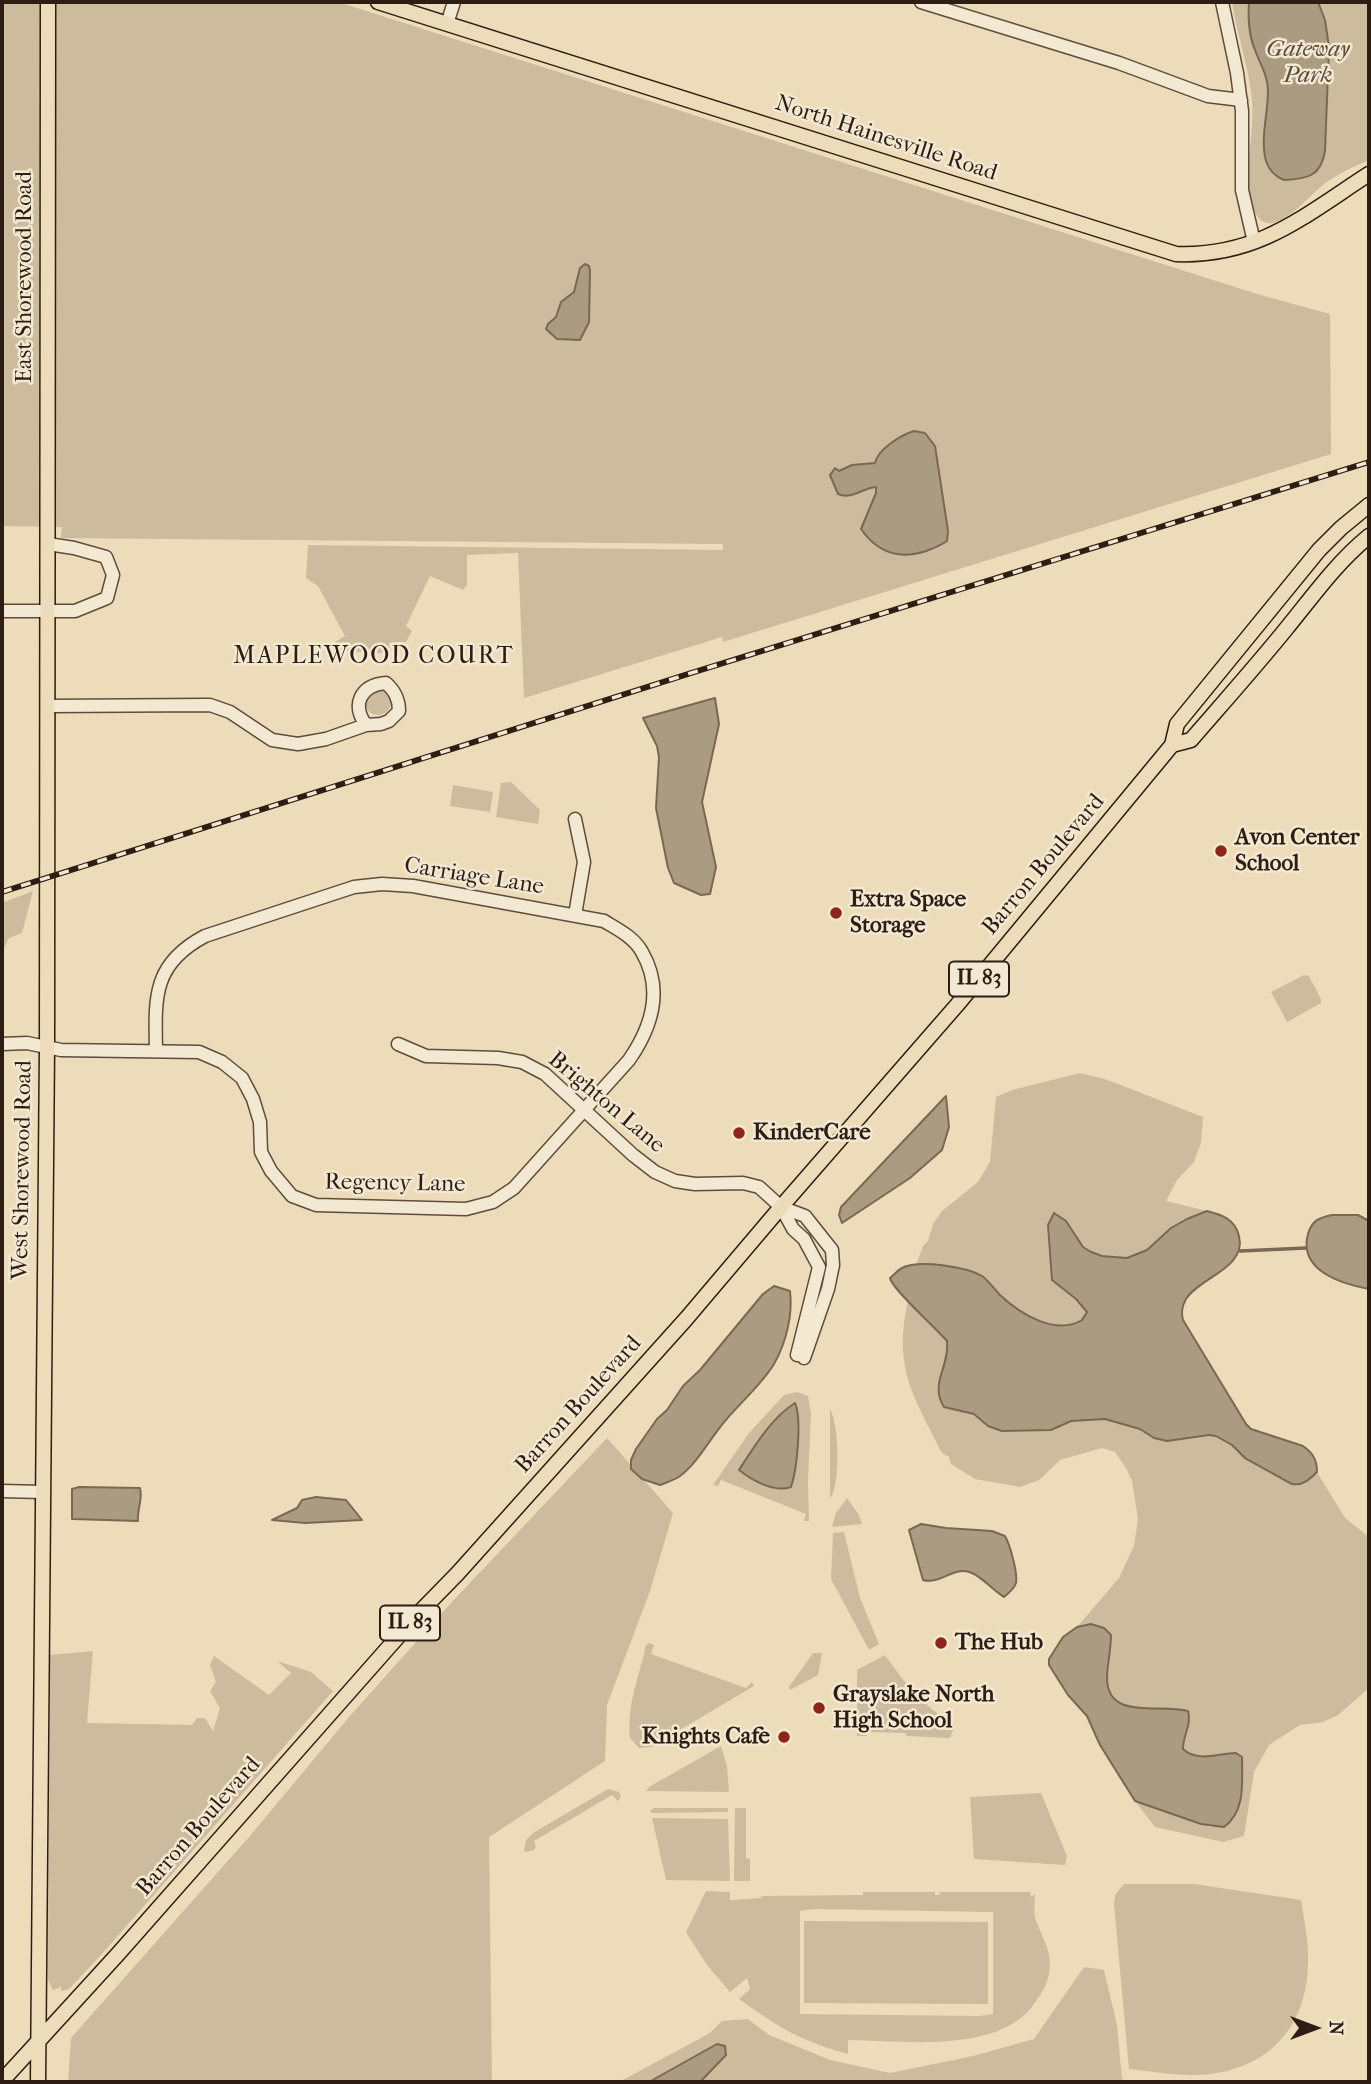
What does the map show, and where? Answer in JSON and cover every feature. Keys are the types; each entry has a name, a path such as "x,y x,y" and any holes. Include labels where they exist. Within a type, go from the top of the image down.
{"main road":[{"name":"East Shorewood Road","path":"47,548 48,2"},
{"name":"North Hainesville Road","path":"378,2 1176,254 1202,255 1234,249 1273,236 1369,174"},
{"name":"Barron Boulevard","path":"2,2081 118,1954 418,1614 671,1337 965,996 1172,745 1177,724 1280,596 1319,550 1369,505"},
{"name":"Barron Boulevard","path":"1172,745 1191,740 1280,637 1328,575 1369,536"},
{"name":"West Shorewood Road","path":"38,2082 47,1046 47,548"}],"street":[{"path":"447,24 454,2"},
{"path":"921,2 1119,63 1208,96 1241,100"},
{"path":"1222,2 1241,100 1242,190 1254,242"},
{"path":"2,611 75,611 107,598 113,575 106,557 74,548 47,548"},
{"path":"47,706 210,705 230,712 272,740 298,744 326,739 366,725"},
{"path":"575,819 584,862 575,915"},
{"name":"Carriage Lane","path":"156,1052 155,1008 159,984 168,964 185,946 205,936 354,887 382,884 413,886 604,921 626,934 642,950 650,970 654,995 651,1021 644,1039 584,1110"},
{"name":"Regency Lane","path":"2,1044 27,1043 61,1050 199,1052 222,1062 242,1078 253,1099 260,1122 261,1152 271,1171 292,1196 316,1205 467,1209 493,1202 514,1188 584,1110"},
{"name":"Brighton Lane","path":"398,1044 426,1056 498,1058 522,1062 545,1074 655,1172 675,1181 695,1184 743,1183 759,1187 781,1207"},
{"path":"781,1207 805,1216 832,1250 834,1265 828,1289 800,1356 819,1267 804,1239 793,1229 781,1207"},
{"path":"2,1491 43,1492"}],"green space":[{"path":"2,2 338,2 1257,294 1330,314 1331,454 723,642 722,637 524,698 518,553 467,555 467,585 463,590 430,576 406,626 412,631 406,642 398,642 382,653 338,651 335,642 345,636 318,586 306,578 308,545 723,550 723,544 61,538 62,527 2,526"},
{"name":"Gateway Park","path":"1232,2 1369,2 1369,160 1334,177 1293,212 1272,223 1260,219 1251,200 1249,173 1252,101"},
{"path":"378,689 387,693 391,702 387,711 378,715 369,711 365,702 369,693"},
{"path":"511,782 540,810 538,824 496,817 501,783"},
{"path":"453,785 493,792 490,812 450,806"},
{"path":"33,891 22,933 9,938 2,952 2,903"},
{"path":"1304,975 1309,976 1321,1003 1287,1022 1271,992"},
{"path":"1080,1073 1105,1079 1203,1117 1201,1143 1194,1162 1177,1180 1166,1201 1207,1211 1176,1226 1141,1253 1125,1258 1110,1258 1085,1248 1066,1221 1048,1225 1052,1280 1076,1299 1087,1312 1083,1320 1061,1326 1038,1320 1017,1309 983,1277 973,1272 916,1265 933,1224 942,1211 978,1182 990,1162 996,1097 1012,1090"},
{"path":"908,1300 947,1341 943,1371 937,1387 945,1407 974,1414 988,1426 1010,1431 1051,1430 1071,1421 1105,1419 1140,1429 1154,1438 1216,1436 1232,1445 1245,1458 1276,1474 1310,1479 1317,1472 1345,1518 1369,1537 1369,1688 1338,1715 1323,1722 1300,1725 1269,1745 1254,1772 1244,1836 1223,1842 1155,1827 1135,1801 1211,1827 1238,1810 1242,1773 1236,1753 1195,1756 1183,1749 1189,1720 1188,1711 1127,1707 1118,1702 1112,1695 1107,1678 1111,1640 1083,1626 1077,1627 1119,1578 1134,1546 1138,1519 1132,1481 1126,1468 1115,1452 1102,1448 1060,1460 1039,1480 1020,1487 975,1479 951,1464 949,1457 942,1453 908,1380 903,1344"},
{"path":"797,1392 808,1396 811,1413 809,1521 804,1521 806,1514 721,1480 718,1486 713,1485 749,1433 784,1395"},
{"path":"830,1409 838,1454 836,1481 830,1499"},
{"path":"607,1438 673,1513 650,1591 607,1705 605,1761 489,1837 492,2082 68,2082 71,2038 249,1837 349,1717 450,1604"},
{"path":"847,1498 862,1524 832,1527 836,1513"},
{"path":"844,1532 860,1598 879,1644 869,1650 831,1579 833,1533"},
{"path":"646,1645 654,1645 651,1654 746,1688 752,1682 754,1686 651,1747 639,1748 630,1738 630,1713"},
{"path":"93,1651 87,1723 192,1725 197,1718 205,1718 213,1731 220,1708 210,1691 216,1682 210,1665 214,1656 269,1695 291,1673 277,1661 311,1672 333,1691 101,1955 69,1989 61,1991 61,1987 53,1990 48,1980 50,1655"},
{"path":"813,1653 822,1653 818,1675 790,1690 789,1687"},
{"path":"885,1655 916,1694 955,1725 950,1738 867,1732 867,1736 857,1736 857,1670"},
{"path":"721,1746 727,1766 729,1792 646,1791 649,1787"},
{"path":"608,1789 619,1792 621,1796 618,1801 612,1795 534,1841 534,1850 524,1850 526,1840 533,1833"},
{"path":"1041,1793 1067,1856 1065,1865 974,1859 970,1797"},
{"path":"654,1808 728,1808 728,1812 652,1813 650,1811"},
{"path":"735,1808 746,1808 746,1858 750,1859 750,1881 734,1881"},
{"path":"652,1818 728,1819 730,1881 666,1880"},
{"path":"1124,1884 1194,1884 1301,1900 1308,1948 1306,1988 1289,2029 1276,2045 1259,2058 1217,2073 1184,2075 1129,2069 1114,1904 1115,1895"},
{"path":"706,1891 730,1892 730,1900 762,1896 863,1895 863,1892 935,1892 935,1895 939,1895 940,1892 1030,1892 1031,1897 1035,1894 1035,1918 1047,1948 1050,1966 1046,1984 1031,2008 1015,2022 995,2032 947,2041 848,2040 848,2054 790,2032 739,1999 750,1989 747,1978 730,1992 707,1965 686,1932","holes":["800,1911 993,1912 993,2014 800,2014"]},
{"path":"804,1921 988,1922 988,2004 804,2003"},
{"path":"1084,1967 1104,1970 1117,2025 1122,2079 1132,2082 619,2082 710,2033 722,2021 748,2019 769,2035 830,2060 890,2073 973,2056 1034,2039"}],"shaded area":[{"path":"1249,2 1318,2 1325,20 1329,47 1325,151 1317,171 1300,179 1284,180 1278,177 1266,161 1264,144 1268,86 1251,39"},
{"path":"585,264 590,271 589,322 580,340 557,339 546,329 556,317 561,302 574,292 580,268"},
{"path":"914,431 925,433 935,446 948,531 947,541 939,546 907,555 881,548 861,529 876,487 852,495 838,494 830,475 835,468 839,471 852,465 875,463 885,448"},
{"path":"715,698 719,724 702,802 716,867 710,894 701,895 674,883 668,868 656,808 659,757 657,746 643,718"},
{"path":"946,1096 949,1127 942,1150 910,1178 842,1223 839,1215 841,1207"},
{"path":"1207,1211 1223,1216 1234,1225 1240,1247 1229,1264 1201,1284 1186,1299 1182,1310 1183,1320 1246,1424 1251,1429 1303,1446 1312,1454 1317,1472 1309,1479 1300,1484 1292,1484 1245,1458 1232,1445 1216,1436 1167,1441 1154,1438 1140,1429 1105,1419 1071,1421 1051,1430 1002,1431 988,1426 974,1414 944,1407 940,1398 939,1382 946,1359 947,1341 893,1283 890,1278 899,1270 919,1264 965,1270 982,1276 1008,1302 1039,1321 1061,1326 1072,1324 1082,1320 1087,1312 1076,1299 1052,1280 1048,1225 1054,1213 1066,1221 1083,1247 1091,1252 1102,1256 1127,1258 1147,1250 1171,1228"},
{"path":"1332,1215 1358,1215 1369,1221 1369,1289 1347,1284 1325,1274 1310,1258 1307,1247 1312,1226 1320,1219"},
{"path":"774,1286 790,1291 790,1310 788,1329 774,1364 692,1465 680,1476 660,1485 642,1479 631,1469 631,1460 636,1449 683,1386 700,1370 763,1294"},
{"path":"795,1403 798,1445 791,1487 764,1485 739,1470 771,1425"},
{"path":"140,1488 138,1521 72,1519 72,1489"},
{"path":"316,1497 346,1500 362,1520 305,1523 272,1520 297,1508 302,1500"},
{"path":"921,1524 992,1531 1005,1536 1015,1566 1014,1587 1004,1597 976,1575 965,1571 936,1580 923,1580 909,1530"},
{"path":"1091,1624 1104,1628 1111,1635 1107,1679 1110,1692 1116,1701 1138,1708 1188,1711 1189,1720 1183,1749 1195,1756 1236,1753 1242,1757 1239,1804 1236,1813 1224,1827 1201,1824 1135,1801 1100,1745 1087,1716 1068,1695 1049,1665 1049,1659 1063,1637 1077,1627"},
{"path":"717,2044 725,2046 726,2055 700,2082 649,2082"}],"waterway":[{"path":"1240,1251 1306,1248"}],"railway":[{"path":"2,892 688,674 1369,462"}],"place":[{"name":"Avon Center School","path":"1221,851"},
{"name":"Extra Space Storage","path":"836,913"},
{"name":"KinderCare","path":"739,1133"},
{"name":"The Hub","path":"941,1643"},
{"name":"Grayslake North High School","path":"819,1708"},
{"name":"Knights Cafe","path":"784,1737"}],"district":[{"name":"MAPLEWOOD COURT","path":"374,657"}]}
